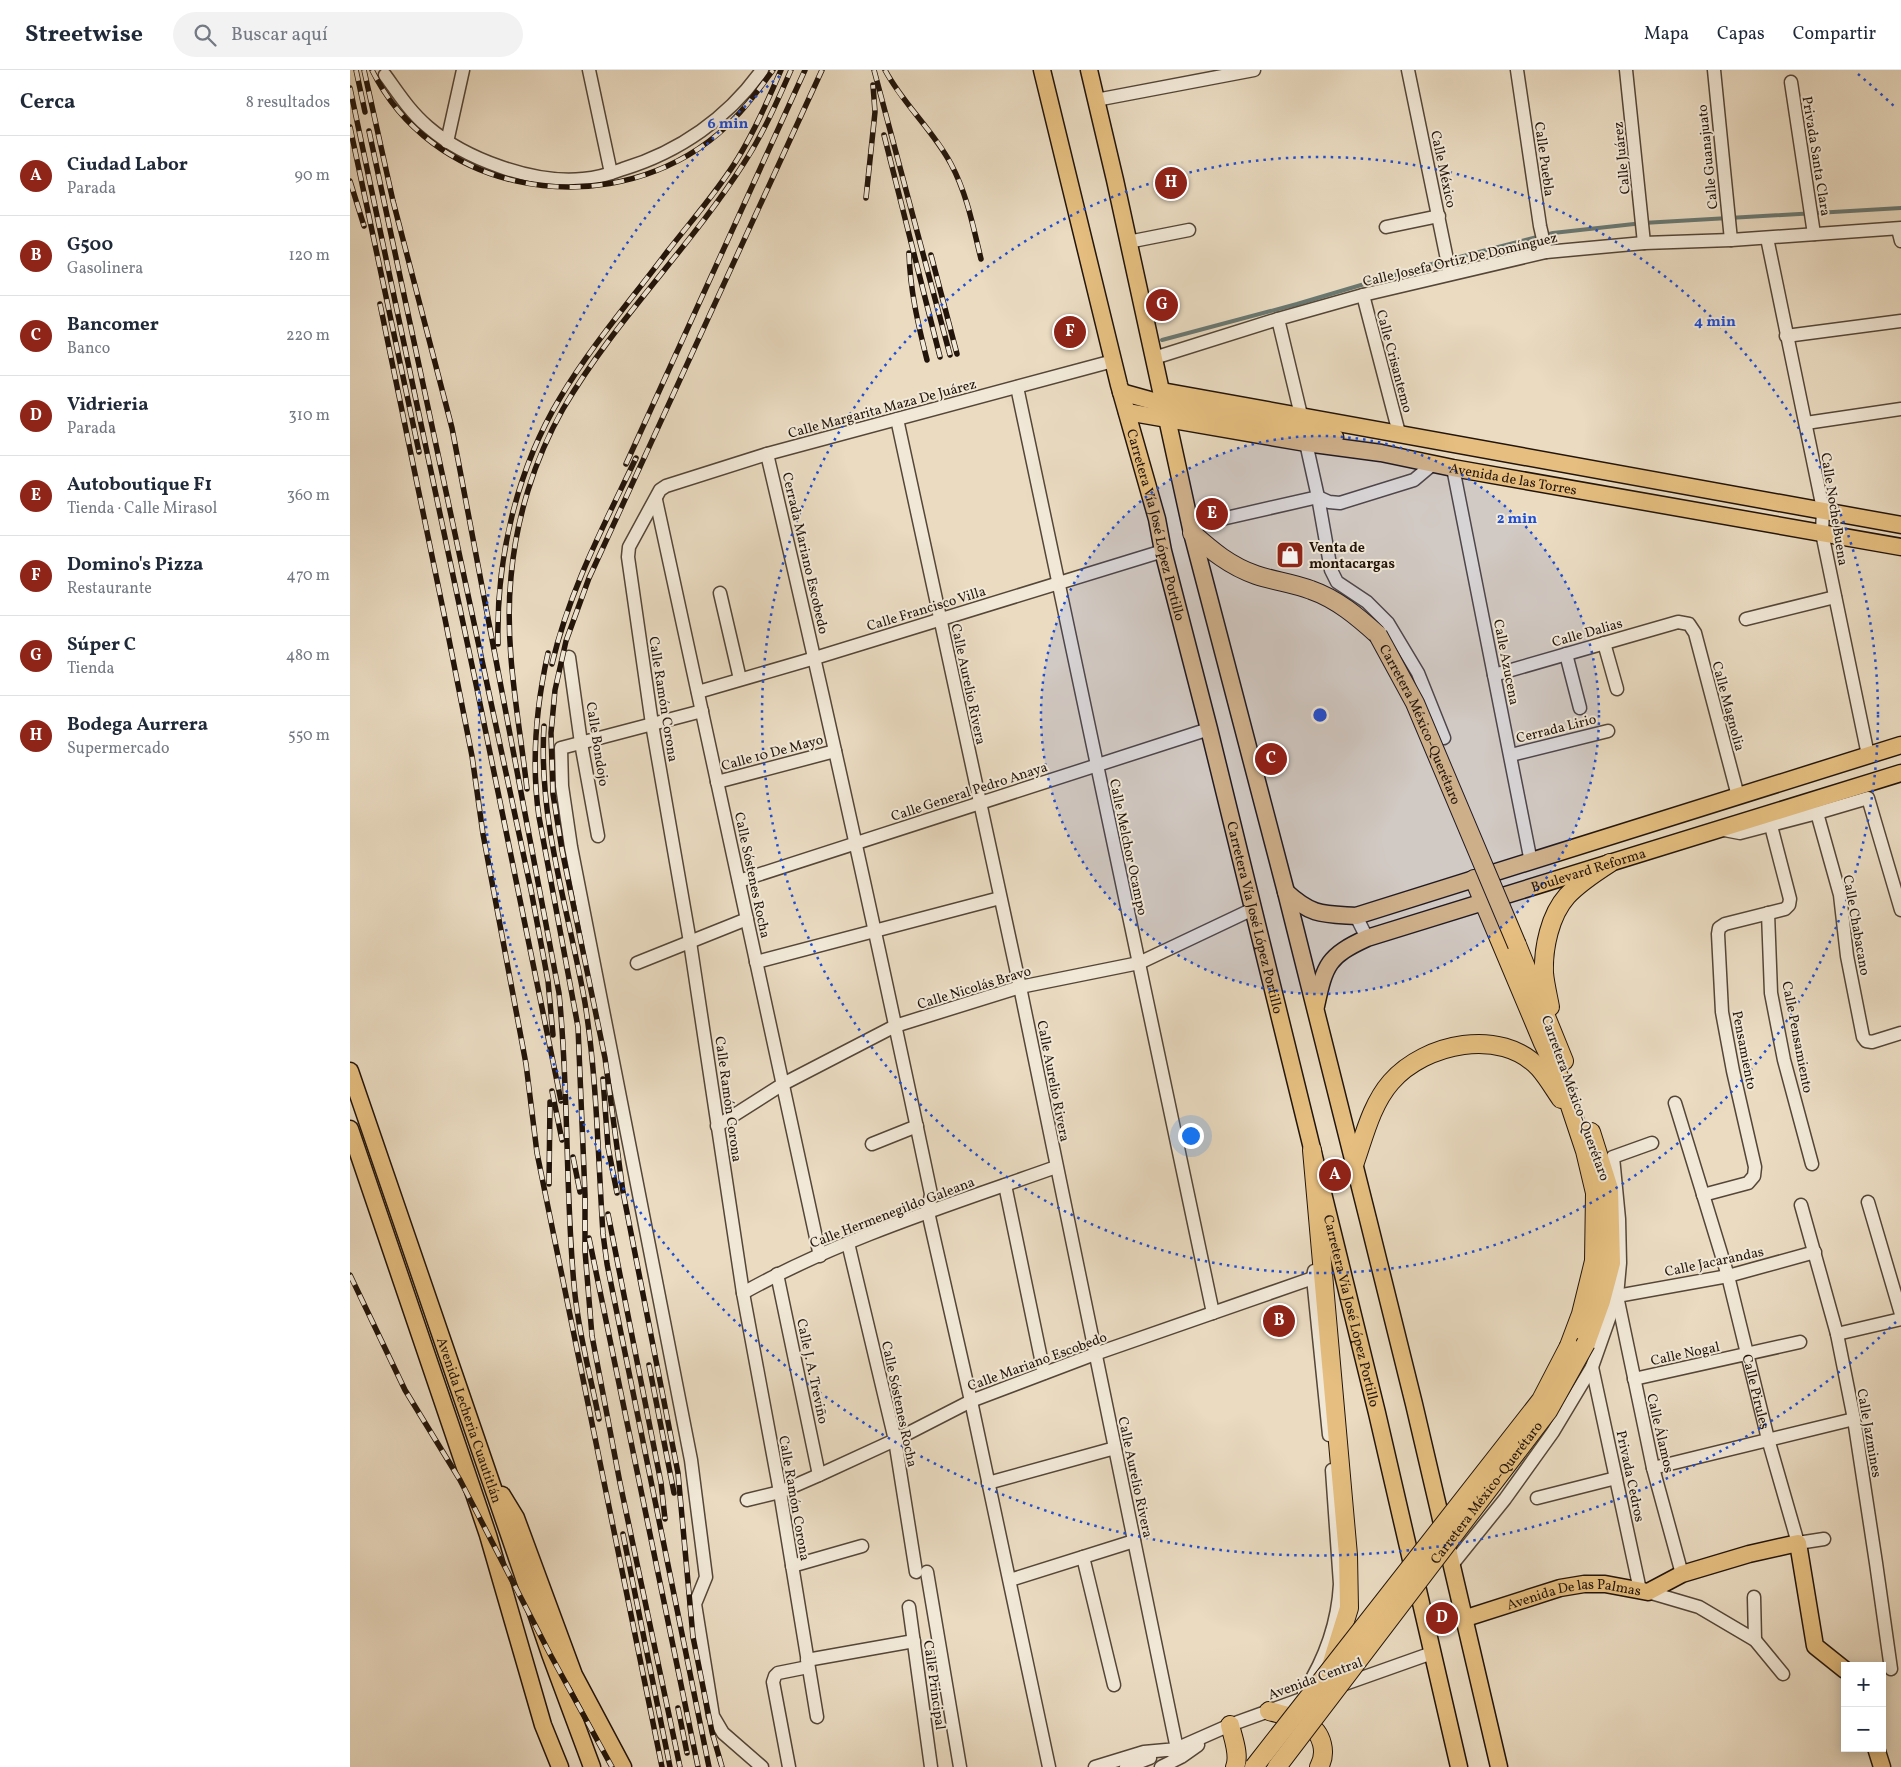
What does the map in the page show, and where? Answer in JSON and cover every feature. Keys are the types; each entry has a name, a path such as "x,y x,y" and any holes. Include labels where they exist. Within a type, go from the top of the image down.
{"highway":[{"name":"Carretera México-Querétaro","path":"1192,530 1215,554 1234,566 1256,575 1312,590 1352,612 1378,635 1415,703 1517,945 1597,1148 1609,1189 1610,1296 1541,1400 1254,1767"},
{"path":"1557,1045 1544,973 1545,948 1552,925 1562,903 1568,895 1597,871 1610,863"},
{"path":"1474,879 1563,1085 1573,1118"},
{"path":"1354,1165 1372,1112 1391,1082 1413,1062 1438,1050 1464,1045 1494,1045 1516,1052 1538,1067 1573,1118"},
{"name":"Carretera México-Querétaro","path":"1278,1767 1548,1411 1577,1344 1584,1301 1594,1261 1595,1193 1585,1151 1573,1118"},
{"path":"1312,1150 1348,1555 1349,1608 1329,1673"},
{"path":"1268,1711 1310,1724 1319,1734 1324,1750 1318,1767"},
{"path":"1230,1725 1236,1750 1237,1762 1235,1767"}],"main road":[{"name":"Carretera Vía José López Portillo","path":"1042,70 1121,392 1157,519 1163,551 1209,729 1377,1412 1459,1767"},
{"path":"1089,70 1192,530 1286,892 1414,1404 1499,1767"},
{"path":"1121,392 1165,405 1349,440 1382,453 1446,444"},
{"name":"Avenida de las Torres","path":"1165,405 1306,443 1382,453 1453,468 1901,547"},
{"name":"Avenida de las Torres","path":"1127,412 1165,405 1301,415 1399,433 1446,444 1901,525"},
{"path":"1476,472 1480,449"},
{"name":"Boulevard Reforma","path":"1286,892 1309,910 1322,914 1356,916 1901,745"},
{"name":"Boulevard Reforma","path":"1315,1011 1321,980 1328,963 1336,954 1367,938 1901,772"},
{"name":"Avenida Lecheria Cuautitlán","path":"350,1071 550,1654 592,1767"},
{"name":"Avenida Lecheria Cuautitlán","path":"350,1129 488,1535 543,1725 560,1767"},
{"path":"488,1472 516,1518 574,1675 623,1767"},
{"name":"Avenida De las Palmas","path":"1463,1619 1560,1588 1584,1584 1605,1584 1644,1591 1682,1574 1749,1554 1798,1543"},
{"name":"Calle Pirules","path":"1798,1543 1815,1646 1841,1667"},
{"path":"1877,1752 1882,1767"}],"street":[{"path":"447,142 463,70"},
{"path":"589,70 611,173"},
{"path":"385,74 406,105 427,127 447,142 471,156 496,166 532,175 582,180 644,163 677,147 711,125 737,102 762,70"},
{"path":"1096,100 1254,70"},
{"name":"Calle México","path":"1408,70 1448,265"},
{"name":"Calle Puebla","path":"1517,70 1540,226 1545,247"},
{"name":"Calle Juárez","path":"1626,70 1644,243"},
{"name":"Calle Guanajuato","path":"1714,70 1731,240"},
{"name":"Privada Santa Clara","path":"1791,82 1813,228"},
{"path":"1386,227 1439,216"},
{"name":"Calle Josefa Ortiz De Domínguez","path":"1154,358 1278,318 1363,296 1448,265 1545,247 1767,238 1813,228 1900,233"},
{"path":"1128,242 1189,230"},
{"name":"Calle Noche Buena","path":"1767,238 1823,510 1822,533 1868,755"},
{"name":"Calle Crisantemo","path":"1363,296 1399,433"},
{"path":"1278,318 1301,415"},
{"path":"1786,336 1901,321"},
{"name":"Calle Margarita Maza De Juárez","path":"658,495 666,486 767,454 1113,360"},
{"name":"Calle Melchor Ocampo","path":"1017,387 1213,1314"},
{"path":"1806,423 1901,409"},
{"name":"Calle Aurelio Rivera","path":"897,419 1020,986 1177,1749"},
{"path":"1306,443 1331,570 1337,582 1367,602 1388,623 1418,673 1444,738"},
{"name":"Cerrada Mariano Escobedo","path":"767,454 816,658"},
{"path":"1192,530 1318,497 1329,502 1340,503 1414,480 1433,464"},
{"name":"Calle Azucena","path":"1453,468 1531,862"},
{"name":"Calle Sóstenes Rocha","path":"658,495 717,782 820,1256"},
{"name":"Calle Ramón Corona","path":"658,495 629,547 628,557 652,724 690,942 743,1293 780,1492 817,1718"},
{"name":"Calle Francisco Villa","path":"698,692 816,658 1163,551"},
{"path":"720,593 740,680"},
{"path":"1746,620 1835,597"},
{"name":"Calle Dalias","path":"1494,676 1678,622 1689,624"},
{"name":"Calle Magnolia","path":"1689,624 1695,634 1738,796"},
{"path":"1604,643 1617,689"},
{"path":"1566,654 1580,708"},
{"name":"Calle Bondojo","path":"569,657 581,743 598,836"},
{"path":"816,658 931,1194 928,1212 971,1401 1049,1767"},
{"path":"702,711 561,748 562,786 571,847 691,1460 706,1577 695,1604 713,1716 724,1733 762,1767"},
{"name":"Calle General Pedro Anaya","path":"739,881 1209,729"},
{"name":"Cerrada Lirio","path":"1511,755 1608,731"},
{"name":"Calle 10 De Mayo","path":"717,782 835,752"},
{"path":"1719,829 1740,832 1771,826 1868,798 1901,910"},
{"name":"Calle Chabacano","path":"1817,814 1840,895 1847,956 1863,1037 1866,1041 1872,1042 1901,1033"},
{"path":"1768,913 1785,909 1789,905 1790,899 1771,826"},
{"path":"756,962 1000,898"},
{"name":"Calle Nicolás Bravo","path":"717,1126 783,1084 896,1026 1020,986 1138,963 1253,909"},
{"name":"Pensamiento","path":"1703,1195 1748,1183 1754,1176 1755,1167 1733,1071 1722,1012 1718,934 1719,928 1726,924 1768,913"},
{"name":"Calle Pensamiento","path":"1768,913 1771,994 1784,1060 1812,1164"},
{"path":"1356,916 1367,938"},
{"path":"636,963 747,919"},
{"name":"Calle Pirules","path":"1675,1103 1728,1276 1768,1439 1798,1543"},
{"path":"872,1144 916,1126"},
{"path":"1451,1566 1505,1499 1553,1432 1592,1367 1620,1263 1613,1157 1652,1143"},
{"name":"Calle Hermenegildo Galeana","path":"743,1293 777,1274 848,1243 928,1212 1056,1167"},
{"path":"1005,1186 1044,1373"},
{"path":"1868,1202 1901,1314"},
{"name":"Calle Jazmines","path":"1802,1205 1837,1334 1854,1419 1891,1669"},
{"path":"1295,1701 1304,1692 1324,1656 1339,1602 1340,1584 1331,1454 1313,1278 1320,1236"},
{"name":"Calle Sóstenes Rocha","path":"848,1243 894,1440 960,1767"},
{"name":"Calle Jacarandas","path":"1610,1296 1728,1276 1815,1252"},
{"name":"Calle J. A. Treviño","path":"777,1274 819,1475"},
{"name":"Calle Mariano Escobedo","path":"747,1500 780,1492 819,1475 971,1401 1095,1354 1313,1278"},
{"name":"Calle Álamos","path":"1610,1296 1634,1379 1653,1468 1682,1574"},
{"path":"1441,1521 1470,1489 1533,1398 1584,1301"},
{"path":"1837,1334 1901,1319"},
{"name":"Calle Nogal","path":"1634,1379 1800,1342"},
{"name":"Privada Cedros","path":"1592,1367 1616,1478 1644,1591"},
{"path":"1653,1468 1854,1419"},
{"path":"988,1482 1115,1448"},
{"path":"1537,1498 1616,1478"},
{"path":"1798,1543 1824,1539"},
{"path":"1010,1580 1134,1541"},
{"path":"792,1566 862,1546"},
{"path":"1083,1557 1114,1685"},
{"path":"1644,1591 1699,1607 1755,1640 1783,1674"},
{"path":"1754,1597 1755,1640"},
{"name":"Calle Principal","path":"908,1607 931,1767"},
{"path":"789,1767 773,1682 774,1676 808,1663 914,1641"},
{"name":"Avenida Central","path":"1126,1767 1177,1749 1230,1725 1432,1653"},
{"name":"Avenida Central","path":"1161,1767 1196,1748 1209,1735"},
{"path":"1095,1767 1144,1752 1177,1749"}],"waterway":[{"path":"1162,340 1297,304 1432,264 1553,233 1643,223 1901,208"}],"railway":[{"path":"356,70 365,112"},
{"path":"364,70 393,201 452,428 559,993 574,1285 581,1335 599,1419"},
{"path":"372,70 399,111 433,143 473,166 517,181 563,187 610,183 655,171 698,149 730,123 773,70"},
{"path":"498,644 498,612 505,548 512,517 531,455 545,426 560,398 598,342 730,170 756,126 781,70"},
{"path":"527,789 513,683 509,604 513,555 517,533 535,469 553,428 583,377 628,315 723,195 744,163 764,129 791,70"},
{"path":"626,464 805,70"},
{"path":"722,1767 712,1732 693,1637 678,1473 623,1192 605,1058 562,850 553,794 551,733 555,690 566,641 589,578 822,70"},
{"path":"874,70 950,355"},
{"path":"885,70 900,94 936,140 957,175 972,222 981,259"},
{"path":"866,198 875,112 873,85"},
{"path":"350,88 477,689 561,1101"},
{"path":"350,127 419,452"},
{"path":"369,131 531,890 548,981 553,1035"},
{"path":"884,135 940,357"},
{"path":"350,181 364,226"},
{"path":"909,253 913,294 927,360"},
{"path":"931,255 957,354"},
{"path":"380,304 472,756 483,834 526,1064 537,1153 662,1767"},
{"path":"552,664 568,610 588,559 636,458"},
{"path":"548,653 540,694 535,776 539,817 578,1027 585,1195 585,1251 592,1336 620,1483 680,1767"},
{"path":"544,726 543,761 550,831 589,1031 595,1089 603,1234 607,1264 709,1767"},
{"path":"603,1079 608,1147 617,1193"},
{"path":"552,1091 562,1140"},
{"path":"549,1184 550,1102"},
{"path":"573,1157 580,1192"},
{"path":"608,1214 661,1483 665,1519"},
{"path":"589,1238 698,1767"},
{"path":"350,1275 405,1390 460,1480 550,1654 612,1767"},
{"path":"649,1365 674,1493"},
{"path":"623,1534 670,1767"},
{"path":"678,1708 687,1753"}],"place":[{"name":"Bodega Aurrera","path":"1171,183"},
{"name":"Súper C","path":"1162,305"},
{"name":"Domino's Pizza","path":"1070,332"},
{"name":"Autoboutique F1","path":"1212,514"},
{"name":"Venta de montacargas","path":"1290,555"},
{"name":"Bancomer","path":"1271,759"},
{"name":"Ciudad Labor","path":"1335,1175"},
{"name":"G500","path":"1279,1321"},
{"name":"Vidrieria","path":"1442,1618"}]}
